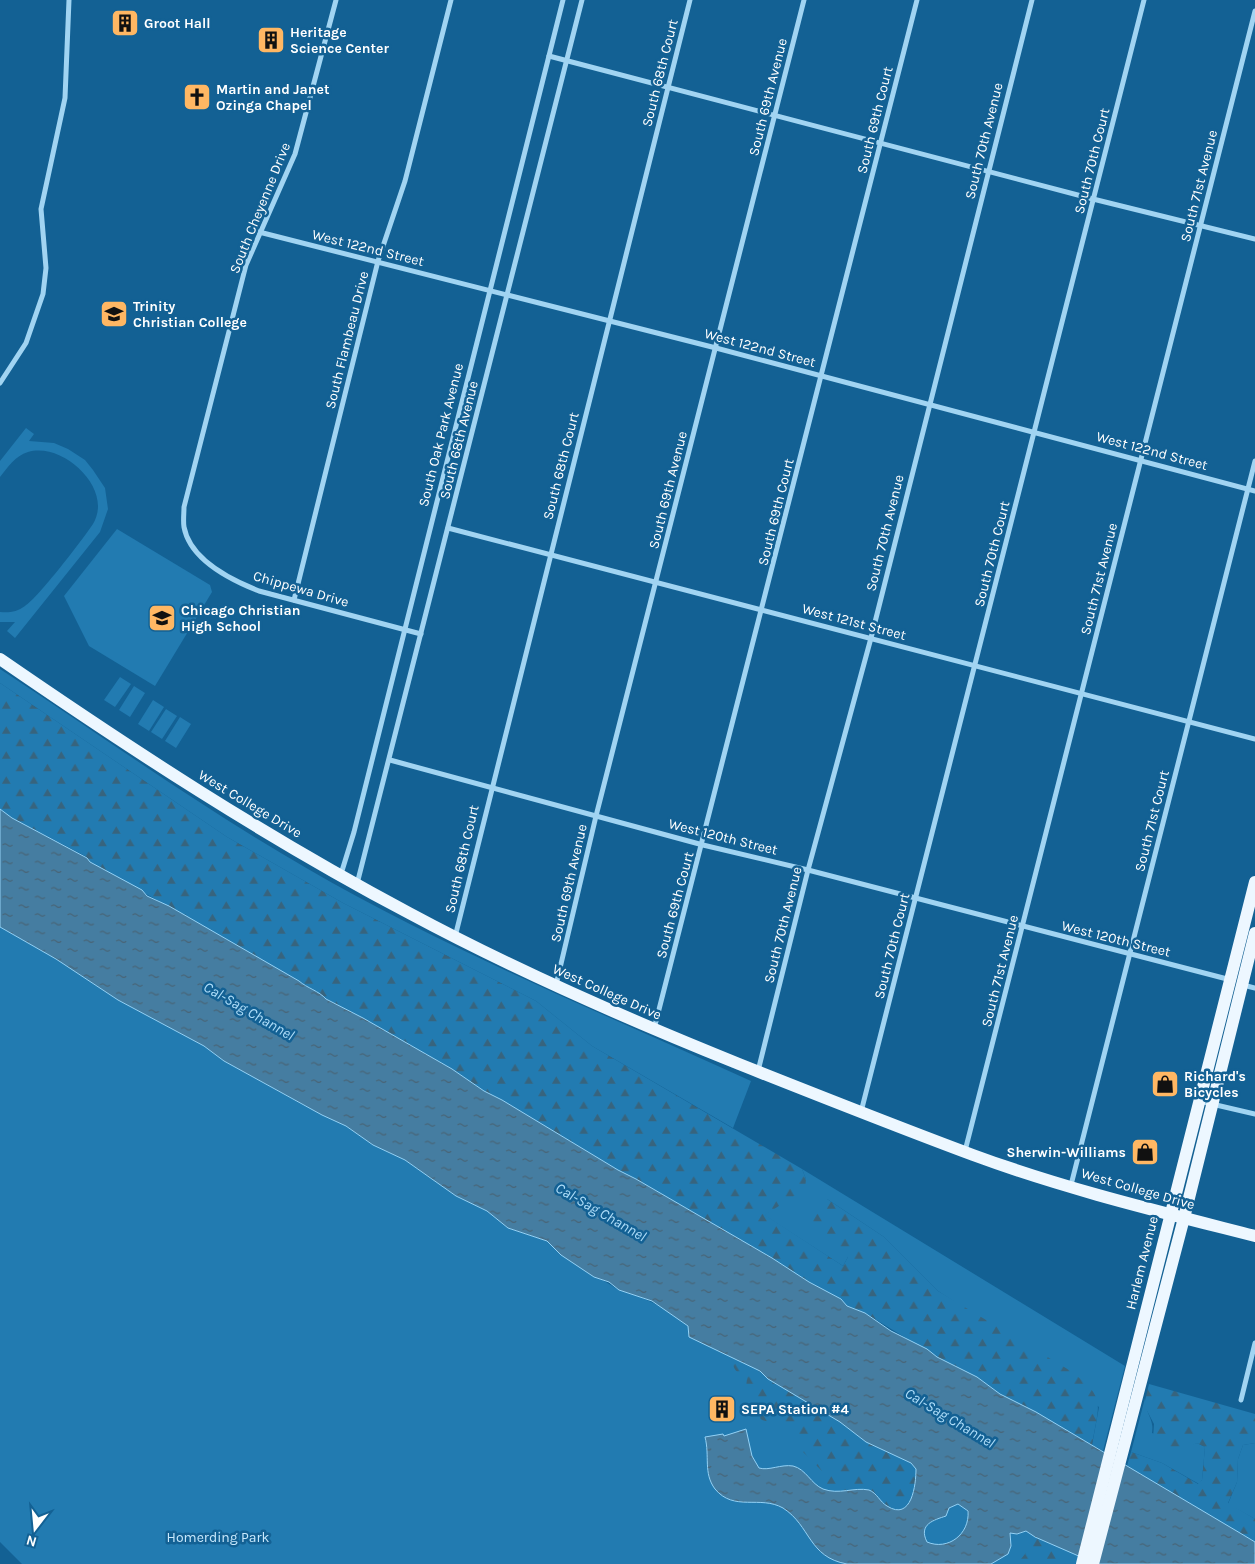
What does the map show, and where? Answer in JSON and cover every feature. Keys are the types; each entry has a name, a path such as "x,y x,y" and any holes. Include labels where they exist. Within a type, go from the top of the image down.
{"main road":[{"name":"West College Drive","path":"0,659 206,796 341,876 455,937 556,986 654,1030 861,1113 965,1152 1070,1186 1255,1236"},
{"name":"Harlem Avenue","path":"1082,1564 1184,1218 1212,1104 1255,882"},
{"name":"Harlem Avenue","path":"1093,1564 1170,1214 1199,1100 1236,982 1255,933"}],"street":[{"path":"0,383 26,343 43,294 46,268 41,209 65,98 69,0"},
{"name":"South Cheyenne Drive","path":"189,542 184,526 184,507 246,265 295,154 336,0"},
{"name":"South Flambeau Drive","path":"294,600 378,261 408,168 451,0"},
{"name":"South Oak Park Avenue","path":"341,876 563,0"},
{"name":"South 68th Avenue","path":"357,885 582,0"},
{"name":"South 68th Court","path":"455,937 490,789 690,0"},
{"name":"South 69th Avenue","path":"556,986 596,816 804,0"},
{"name":"South 69th Court","path":"654,1030 703,845 917,0"},
{"name":"South 70th Avenue","path":"758,1072 808,870 871,638 928,405 1032,0"},
{"name":"South 70th Court","path":"861,1113 1144,0"},
{"name":"South 71st Avenue","path":"965,1152 1255,11"},
{"path":"549,56 987,172 1255,238"},
{"name":"West 122nd Street","path":"259,232 716,348 1255,491"},
{"name":"South 71st Court","path":"1070,1186 1255,461"},
{"name":"West 121st Street","path":"448,528 1255,738"},
{"name":"Chippewa Drive","path":"189,542 202,558 236,582 259,591 421,634"},
{"name":"West 120th Street","path":"390,760 490,789 916,898 1255,988"},
{"path":"1199,1100 1255,1114"},
{"path":"1241,1400 1255,1343"}],"green space":[{"path":"26,428 34,434 29,441 54,443 85,460 105,488 108,509 100,532 15,638 7,631 15,622 0,622 0,612 19,610 40,592 93,524 98,509 96,495 84,473 74,464 52,452 40,451 23,454 12,462 0,477 0,461"},
{"path":"117,529 210,585 212,592 155,686 89,646 64,596"},
{"path":"0,669 152,771 269,846 361,899 471,954 751,1081 733,1128 592,1046 536,1001 343,903 227,837 0,683"},
{"path":"120,677 131,684 115,707 104,700"},
{"path":"0,683 227,837 343,903 536,1001 592,1046 802,1169 806,1179 805,1189 765,1215 843,1266 848,1257 829,1247 814,1229 814,1211 817,1199 827,1199 884,1237 938,1291 1069,1370 1090,1387 1095,1395 1098,1410 1092,1445 1000,1394 977,1377 937,1357 865,1313 847,1306 841,1299 809,1282 772,1258 484,1091 452,1069 326,999 299,981 90,862 87,857 12,818 0,809"},
{"path":"134,686 145,693 130,717 119,710"},
{"path":"153,700 164,707 149,731 138,724"},
{"path":"166,709 177,716 162,739 151,732"},
{"path":"180,717 191,724 176,748 165,741"},
{"name":"Homerding Park","path":"0,927 56,959 118,1000 204,1046 224,1061 303,1105 346,1126 373,1145 405,1160 456,1196 487,1211 508,1228 547,1241 561,1255 619,1290 634,1294 664,1308 688,1326 760,1371 949,1508 958,1504 966,1510 969,1519 1009,1537 1010,1532 1017,1534 1026,1531 1097,1564 22,1564 0,1542"},
{"path":"802,1169 1125,1366 1103,1451 1092,1445 1099,1407 975,1315 938,1291 884,1237 827,1199 848,1257 843,1266 764,1215 777,1206 806,1179"},
{"path":"736,1360 760,1371 768,1379 840,1422 866,1442 911,1463 917,1469 917,1476 914,1492 907,1505 902,1509 895,1510 887,1506 869,1490 838,1492 821,1488 819,1483 825,1474 803,1452 793,1434 776,1424 762,1420 755,1413 746,1388 747,1378 734,1368 733,1365"},
{"path":"1149,1384 1255,1414 1255,1443 1243,1445 1238,1459 1237,1482 1228,1503 1255,1519 1255,1542 1127,1466 1131,1452 1162,1463 1198,1484 1202,1480 1205,1447 1197,1443 1177,1453 1153,1439 1154,1424 1144,1405"},
{"path":"1145,1398 1153,1428 1152,1433 1188,1446 1197,1443 1205,1447 1202,1480 1199,1484 1162,1463 1131,1452"},
{"path":"1255,1443 1255,1519 1228,1504 1237,1482 1238,1459 1243,1445"},
{"path":"1030,1534 1074,1553 1072,1564 1017,1564 1025,1554 1025,1537"}],"water":[{"name":"Cal-Sag Channel","path":"0,809 12,818 142,890 147,896 169,906 299,981 326,999 452,1069 484,1091 841,1299 847,1306 865,1313 891,1331 977,1377 1000,1394 1036,1412 1255,1542 1255,1564 1097,1564 1035,1537 1026,1531 1017,1534 1010,1533 1011,1546 1008,1554 991,1564 847,1564 824,1555 799,1523 783,1508 774,1504 739,1502 722,1496 715,1489 709,1477 705,1437 723,1434 724,1436 746,1429 752,1456 759,1468 793,1466 801,1470 823,1489 829,1491 869,1490 887,1506 895,1510 902,1509 911,1499 916,1469 911,1463 866,1442 840,1422 768,1379 760,1371 689,1337 688,1326 652,1301 619,1290 609,1282 594,1277 561,1255 547,1241 508,1228 487,1211 456,1196 405,1160 373,1145 346,1126 322,1115 224,1061 204,1046 118,1000 56,959 0,927","holes":["958,1504 968,1511 965,1527 956,1538 943,1544 927,1542 924,1531 926,1527 932,1521 946,1516 949,1508"]}],"place":[{"name":"Groot Hall","path":"125,23"},
{"name":"Heritage Science Center","path":"271,40"},
{"name":"Martin and Janet Ozinga Chapel","path":"197,97"},
{"name":"Trinity Christian College","path":"114,314"},
{"name":"Chicago Christian High School","path":"162,618"},
{"name":"Richard's Bicycles","path":"1165,1084"},
{"name":"Sherwin-Williams","path":"1145,1152"},
{"name":"SEPA Station #4","path":"722,1409"}]}
